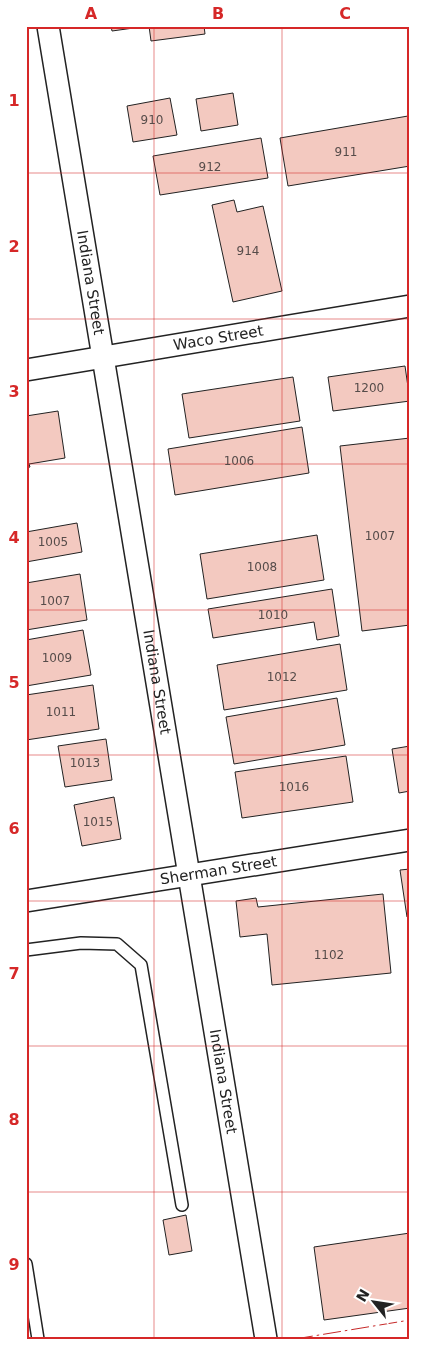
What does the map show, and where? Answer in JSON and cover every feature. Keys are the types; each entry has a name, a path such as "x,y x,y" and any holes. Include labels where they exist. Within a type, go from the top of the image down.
{"street":[{"name":"Indiana Street","path":"48,26 266,1339"},
{"name":"Waco Street","path":"26,370 410,306"},
{"name":"Sherman Street","path":"26,901 410,840"}],"lane":[{"path":"26,950 81,943 117,944 141,965 182,1205"},
{"path":"26,1264 38,1339"}],"building":[{"path":"111,26 148,26 112,31"},
{"path":"149,26 204,26 205,34 151,41"},
{"path":"233,93 238,125 201,131 196,99"},
{"path":"170,98 177,135 133,142 127,106"},
{"path":"408,116 410,166 288,186 280,138"},
{"path":"261,138 268,178 160,195 153,156"},
{"path":"234,200 237,212 263,206 282,291 233,302 212,205"},
{"path":"405,366 410,401 333,411 328,377"},
{"path":"293,377 300,421 189,438 182,394"},
{"path":"58,411 65,458 29,464 30,467 26,468 26,416"},
{"path":"302,427 309,473 175,495 168,449"},
{"path":"410,438 410,625 362,631 340,446"},
{"path":"77,523 82,552 26,562 26,532"},
{"path":"317,535 324,580 207,599 200,554"},
{"path":"80,574 87,620 26,630 26,583"},
{"path":"332,589 339,636 317,640 314,622 213,638 208,609"},
{"path":"83,630 91,675 26,686 26,640"},
{"path":"340,644 347,690 224,710 217,665"},
{"path":"93,685 99,729 26,740 26,695"},
{"path":"337,698 345,745 234,764 226,717"},
{"path":"106,739 112,780 65,787 58,746"},
{"path":"410,746 410,791 399,793 392,749"},
{"path":"346,756 353,802 242,818 235,772"},
{"path":"114,797 121,839 82,846 74,805"},
{"path":"410,869 410,916 407,917 400,870"},
{"path":"383,894 391,973 272,985 267,934 240,937 236,901 256,898 258,907"},
{"path":"186,1215 192,1251 169,1255 163,1220"},
{"path":"410,1233 410,1308 324,1320 314,1247"}],"power":[{"path":"295,1339 410,1320"}]}
